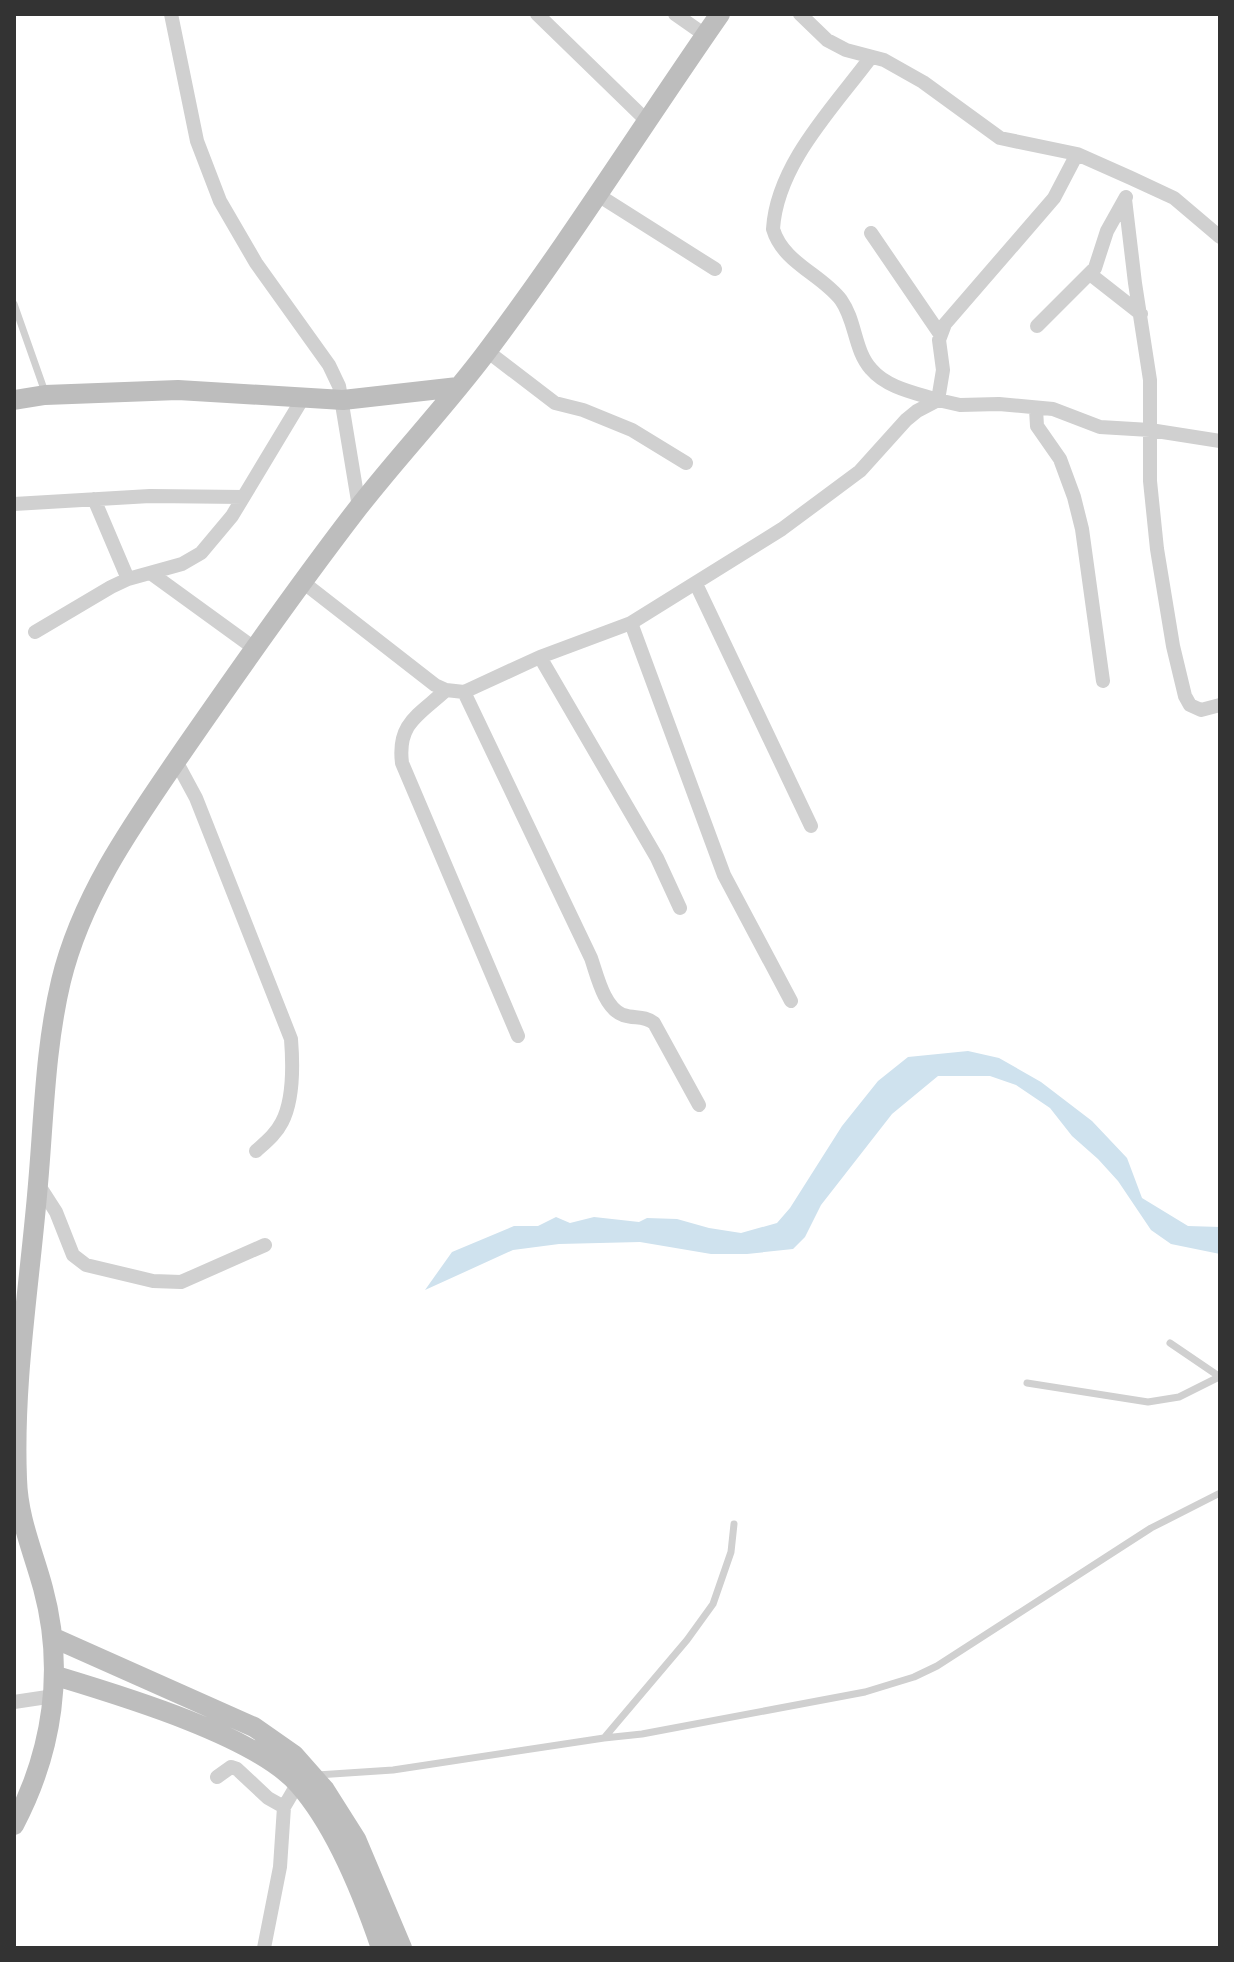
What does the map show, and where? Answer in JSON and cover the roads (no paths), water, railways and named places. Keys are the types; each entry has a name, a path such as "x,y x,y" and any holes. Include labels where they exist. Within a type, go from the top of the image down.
{"main road":[{"path":"14,1825 24,1806 44,1746 55,1686 54,1638 43,1590 16,1506 20,1370 45,1075 52,1028 72,946 89,902 124,837 254,648 359,507 487,351 598,195 720,14"},
{"path":"14,400 45,395 178,390 343,400 458,387"},
{"path":"54,1638 254,1727 285,1747 362,1851 402,1948"},
{"path":"55,1686 119,1696 238,1744 306,1779 356,1884 381,1948"}],"street":[{"path":"171,14 197,141 220,201 256,263 329,365 343,400 359,507"},
{"path":"537,14 646,120"},
{"path":"675,14 705,35"},
{"path":"800,14 827,40 884,60 923,82 1000,138 1077,154 1131,178 1174,198 1220,237"},
{"path":"871,57 807,138 779,199 773,229 784,249 842,302 863,358 871,370 895,386 948,404 999,404 1068,413 1081,422 1100,427 1150,430 1220,441"},
{"path":"940,334 945,324 1054,198 1077,154"},
{"path":"1037,326 1090,274 1097,263 1107,231 1125,199 1131,178"},
{"path":"598,195 715,269"},
{"path":"1125,199 1150,380 1150,481 1162,588 1185,696 1190,705 1201,710 1220,705"},
{"path":"871,233 940,334 943,370 938,400"},
{"path":"1090,274 1141,314"},
{"path":"487,351 555,403 583,410 632,430 686,463"},
{"path":"35,632 128,579 182,564 201,553 218,536 303,398"},
{"path":"304,583 435,685 464,692 540,657 631,623 696,584 782,529 860,471 906,420 938,400"},
{"path":"1036,409 1037,426 1060,459 1082,529 1103,681"},
{"path":"14,504 94,499 243,497"},
{"path":"94,499 128,579"},
{"path":"152,574 254,648"},
{"path":"696,584 811,826"},
{"path":"631,623 724,875 791,1001"},
{"path":"540,657 657,858 680,908"},
{"path":"446,690 404,729 402,763 518,1036"},
{"path":"464,692 609,1002 621,1015 644,1017 654,1023 699,1105"},
{"path":"176,761 196,798 291,1039 293,1060 283,1120 272,1137 256,1151"},
{"path":"38,1183 56,1212 73,1255 86,1265 153,1281 181,1282 265,1245"},
{"path":"14,1702 55,1686"},
{"path":"217,1777 231,1767 237,1769 268,1798 284,1807"},
{"path":"264,1948 280,1867 284,1807 306,1779"}],"lane":[{"path":"14,304 45,395"},
{"path":"1027,1383 1148,1402 1179,1397 1220,1377 1170,1343"},
{"path":"306,1779 393,1770 642,1734 893,1685 937,1666 1151,1528 1220,1493"},
{"path":"604,1738 687,1640 713,1604 731,1552 734,1524"}],"water":[{"path":"968,1051 999,1058 1041,1082 1092,1121 1127,1158 1142,1198 1188,1226 1220,1227 1220,1254 1171,1244 1151,1230 1118,1181 1098,1159 1072,1136 1050,1108 1016,1085 990,1076 938,1076 892,1114 821,1205 805,1237 793,1249 711,1254 640,1242 559,1244 513,1250 425,1290 452,1252 514,1226 538,1226 556,1217 570,1223 594,1217 639,1222 647,1218 677,1219 741,1233 777,1223 790,1208 842,1126 878,1081 908,1057"}]}
